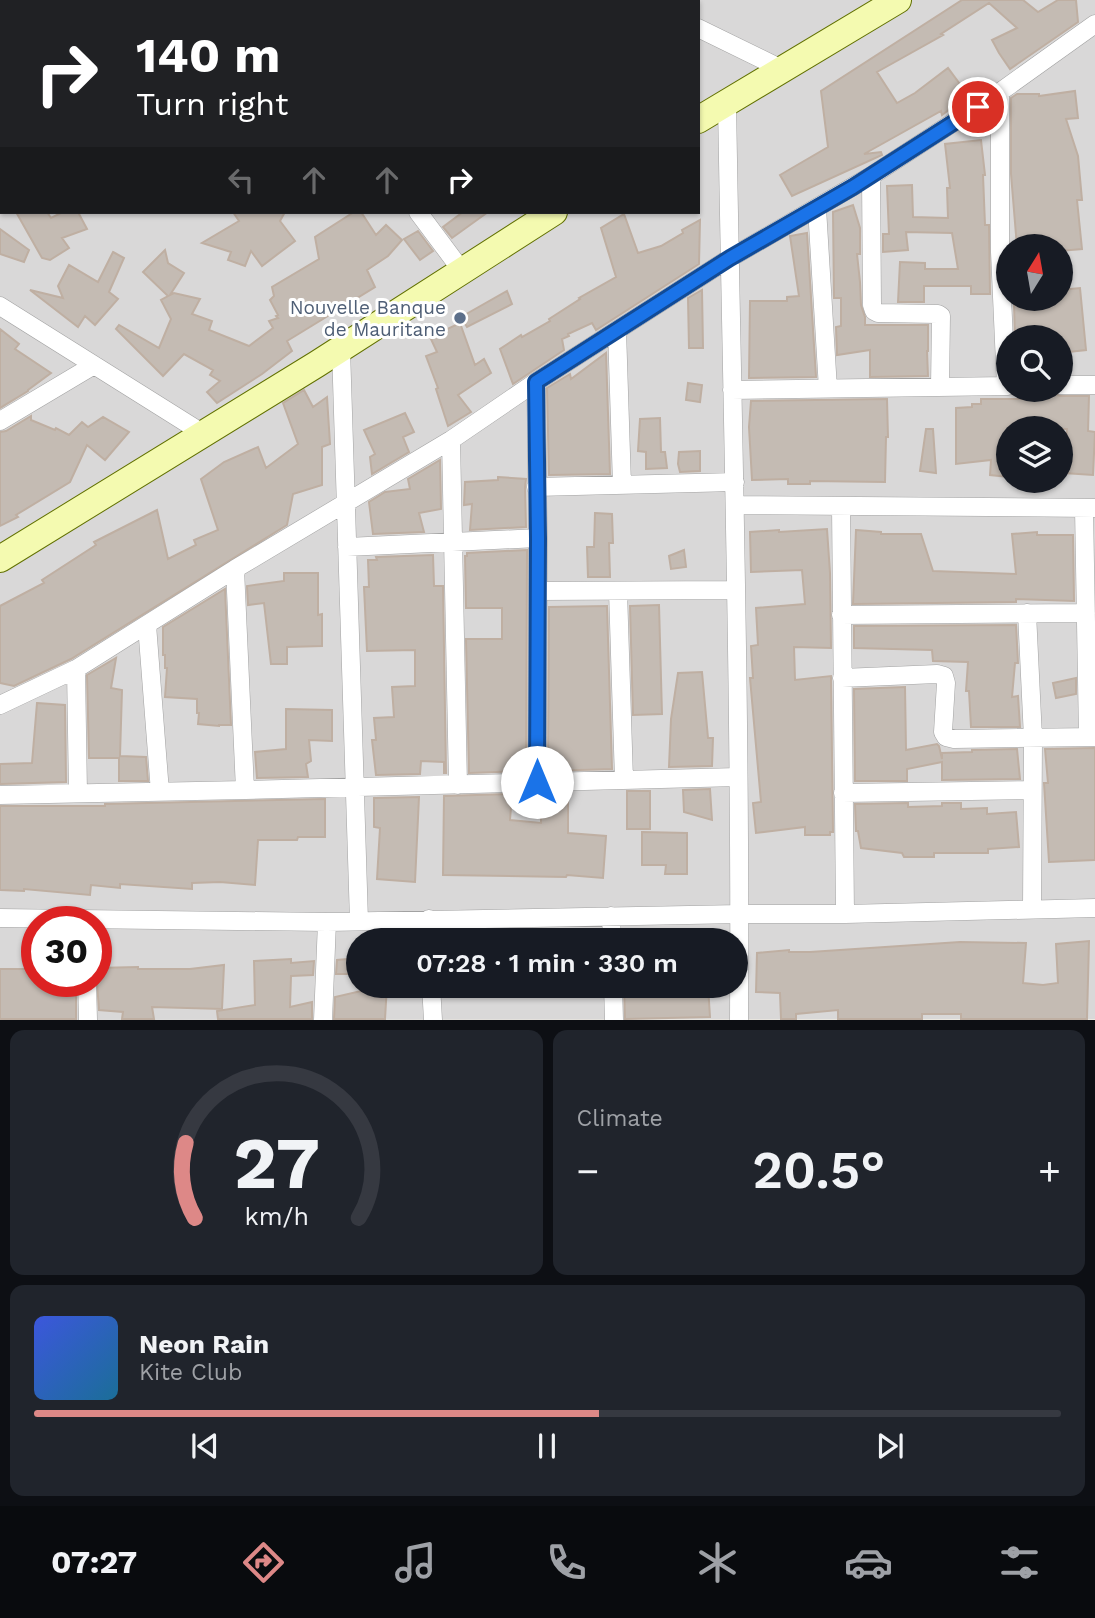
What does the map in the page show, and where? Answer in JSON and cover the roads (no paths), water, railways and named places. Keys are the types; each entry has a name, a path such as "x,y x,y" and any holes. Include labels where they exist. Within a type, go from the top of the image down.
{"street":[{"path":"700,119 898,0"},
{"path":"0,705 76,669 235,569 451,440 536,382 730,258 871,176 1000,92 1095,24"},
{"path":"700,29 784,70"},
{"path":"1000,92 1000,252 1004,325"},
{"path":"727,102 735,482 739,1020"},
{"path":"871,176 872,305 874,311 884,314 941,316 940,387"},
{"path":"817,208 828,389"},
{"path":"419,214 462,271"},
{"path":"0,559 341,349 551,214"},
{"path":"0,306 204,433"},
{"path":"617,330 622,485"},
{"path":"341,349 359,921"},
{"path":"0,421 94,365"},
{"path":"536,382 537,782"},
{"path":"1073,385 1095,385"},
{"path":"732,390 996,386"},
{"path":"451,440 458,785"},
{"path":"536,487 735,482"},
{"path":"735,505 1090,508 1086,613 1091,658 1092,737 954,739 946,737 943,732 946,683 944,677 937,674 842,678"},
{"path":"841,506 845,914"},
{"path":"347,547 538,538"},
{"path":"235,569 245,790"},
{"path":"538,591 736,590"},
{"path":"618,591 624,780"},
{"path":"1027,613 1032,738 1032,909"},
{"path":"841,615 1086,613"},
{"path":"147,625 160,792"},
{"path":"76,669 78,793"},
{"path":"0,795 738,777"},
{"path":"843,793 1032,790"},
{"path":"112,921 327,922 1095,908"},
{"path":"611,916 612,928"},
{"path":"0,918 21,919"},
{"path":"429,919 429,928"},
{"path":"323,1020 327,922"},
{"path":"88,997 88,1020"},
{"path":"432,998 433,1020"},
{"path":"613,998 614,1020"}],"place":[{"name":"Nouvelle Banque de Mauritane","path":"460,318"}]}
